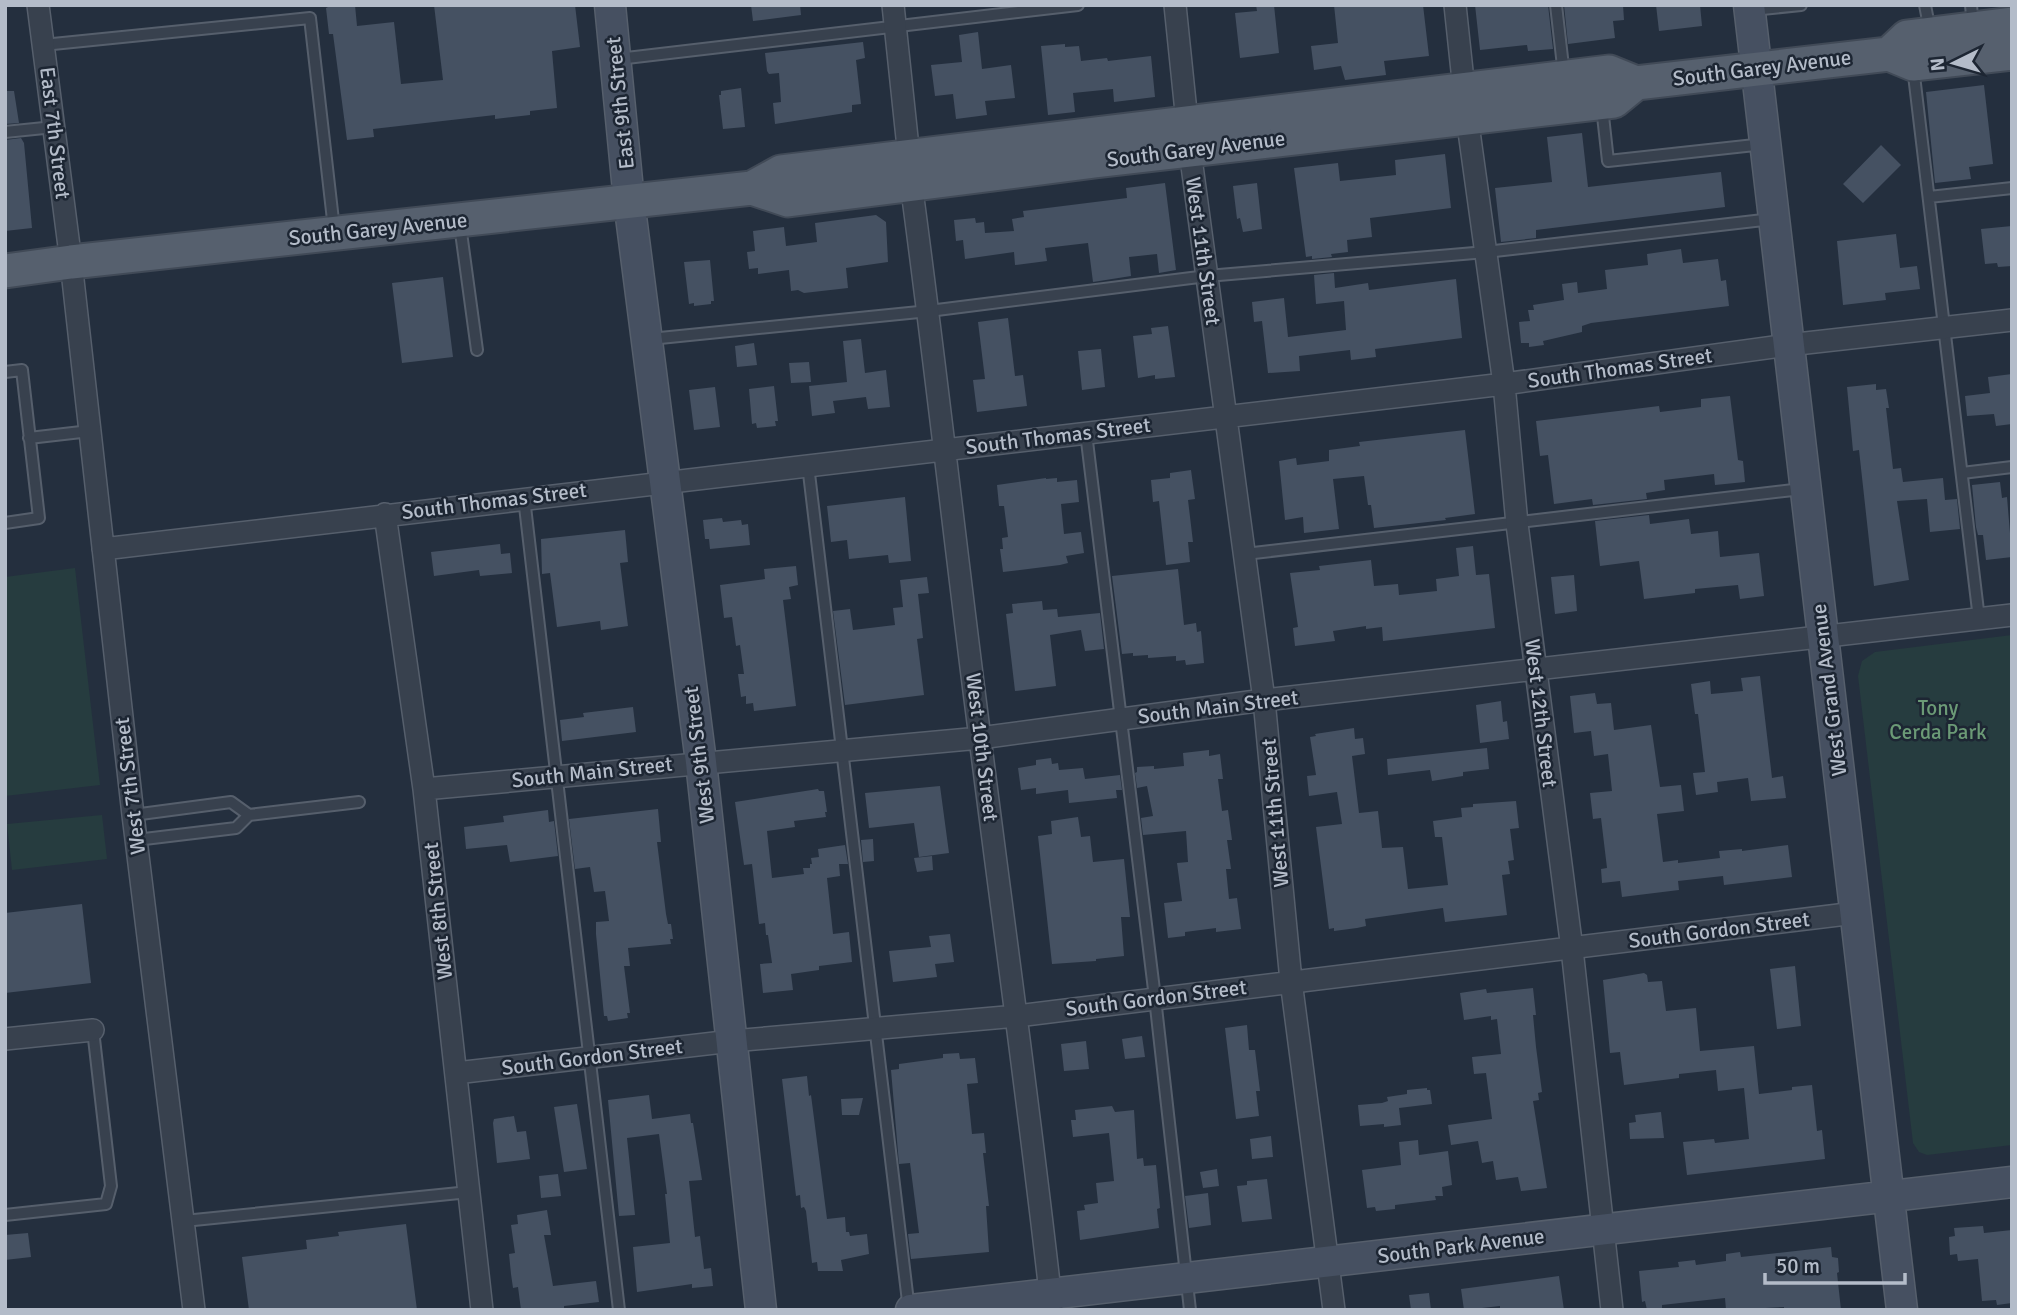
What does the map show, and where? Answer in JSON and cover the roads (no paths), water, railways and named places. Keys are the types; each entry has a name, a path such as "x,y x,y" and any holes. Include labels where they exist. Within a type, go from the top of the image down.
{"main road":[{"name":"South Garey Avenue","path":"1901,59 1908,37 1928,20 1972,17 2012,24"},
{"name":"South Garey Avenue","path":"1466,104 1564,78 1609,72 1636,82 1756,70 2012,53"},
{"name":"South Garey Avenue","path":"5,271 752,188 781,172 910,170 1466,104 1614,102 1636,82"}],"street":[{"name":"East 7th Street","path":"38,5 71,262"},
{"name":"East 9th Street","path":"610,5 629,201"},
{"name":"West 11th Street","path":"1175,5 1188,137 1264,700 1291,981 1334,1310"},
{"name":"West 12th Street","path":"1455,5 1504,384 1517,524 1572,949 1612,1310"},
{"name":"West Grand Avenue","path":"1749,8 1902,1310"},
{"name":"West 10th Street","path":"894,16 910,170 1051,1302"},
{"name":"West 9th Street","path":"629,201 701,762 761,1310"},
{"name":"West 7th Street","path":"71,262 133,815 194,1310"},
{"name":"South Thomas Street","path":"103,549 1504,384 1788,345 2012,320"},
{"name":"West 8th Street","path":"385,514 424,789 482,1310"},
{"name":"South Main Street","path":"424,789 980,738 1264,700 2012,615"},
{"name":"South Gordon Street","path":"456,1073 732,1041 1017,1016 1855,913"},
{"path":"5,1039 93,1030"},
{"name":"South Park Avenue","path":"910,1310 1051,1302 1186,1278 2012,1182"}],"lane":[{"path":"616,59 894,16 1077,5"},
{"path":"1556,5 1564,78"},
{"path":"1749,8 1801,5"},
{"path":"43,45 310,18 334,234"},
{"path":"1901,59 1929,197 1979,619"},
{"path":"1602,103 1608,160 1764,144"},
{"path":"5,132 54,127"},
{"path":"1929,197 2012,188"},
{"path":"647,340 929,311 1207,276 1486,253 1773,219"},
{"path":"459,220 477,350"},
{"path":"5,372 22,370 39,517 5,523"},
{"path":"29,438 90,430"},
{"path":"1086,433 1190,1310"},
{"path":"807,465 910,1310"},
{"path":"1962,473 2012,467"},
{"path":"1244,554 1805,489"},
{"path":"524,498 619,1310"},
{"path":"133,815 231,802 248,816"},
{"path":"136,840 236,828 248,816 359,802"},
{"path":"5,1215 107,1204 111,1187 93,1030"},
{"path":"184,1221 469,1192"}],"park label":[{"name":"Tony Cerda Park","path":"1938,720"}]}
